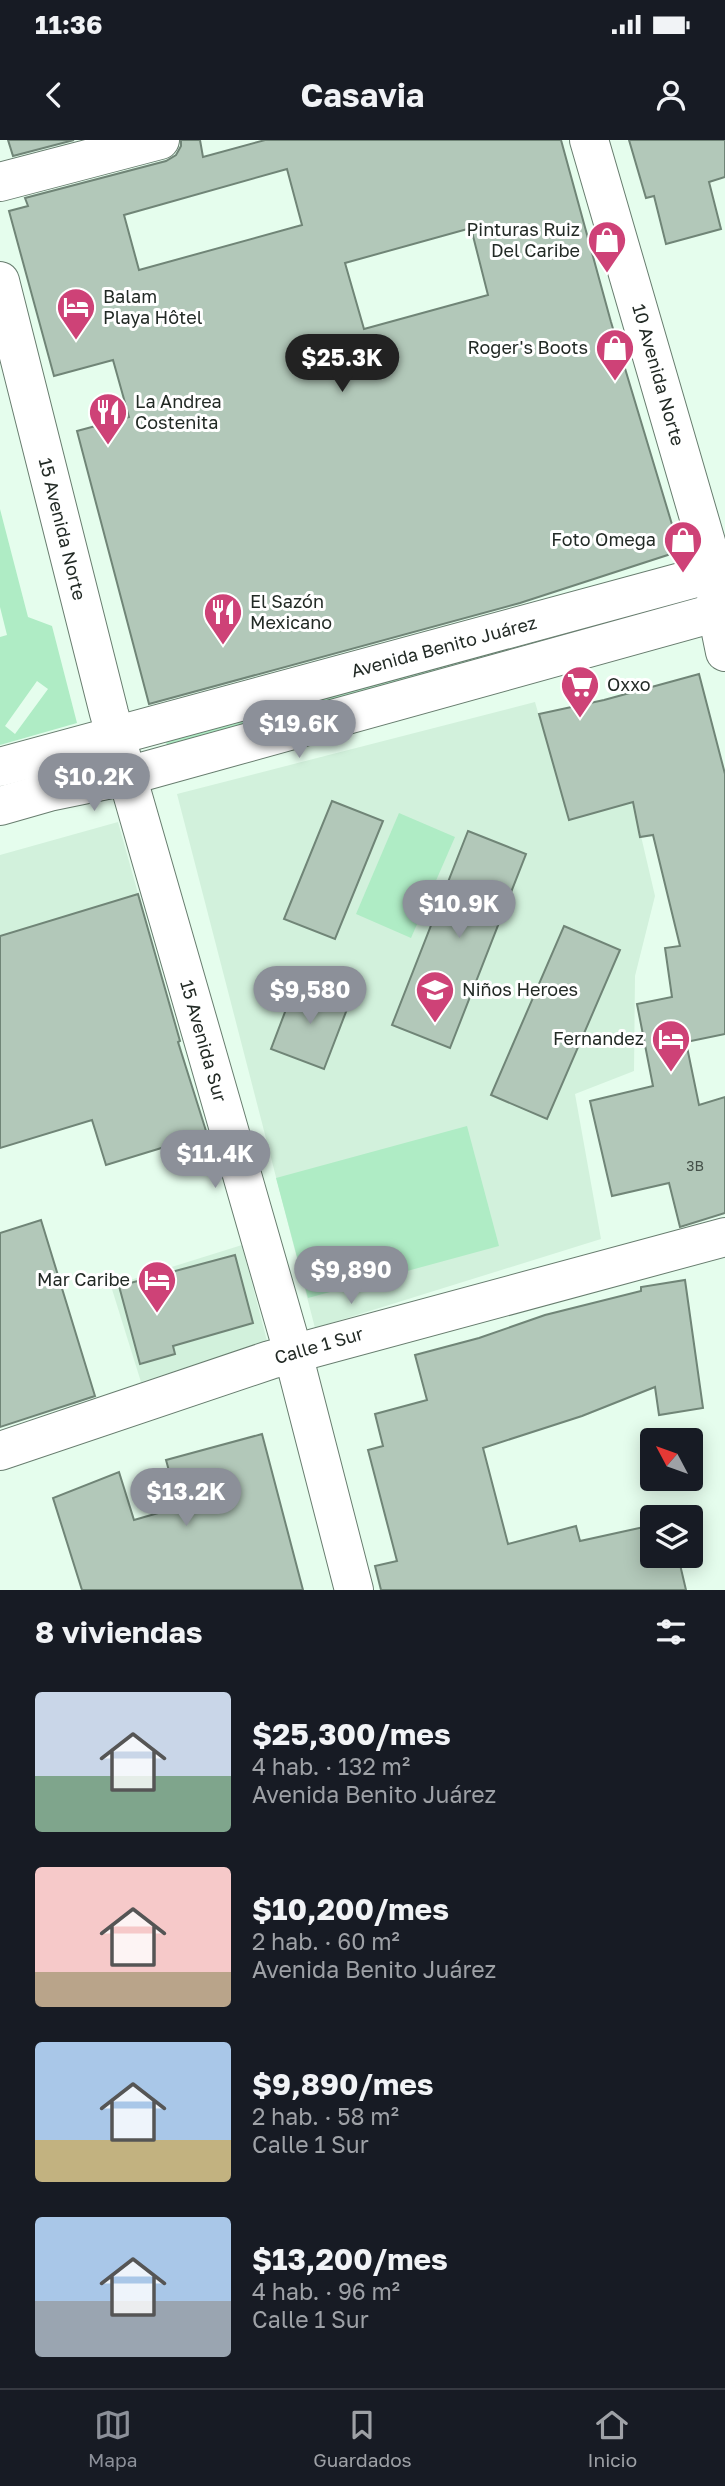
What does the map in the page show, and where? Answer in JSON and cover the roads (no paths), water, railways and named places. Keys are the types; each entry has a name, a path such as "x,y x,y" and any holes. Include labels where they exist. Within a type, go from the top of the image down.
{"street":[{"path":"0,183 160,140"},
{"name":"10 Avenida Norte","path":"589,140 720,571 725,652"},
{"name":"15 Avenida Norte","path":"0,281 127,776"},
{"name":"Avenida Benito Juárez","path":"0,767 720,571"},
{"path":"0,806 49,792 127,776 721,611"},
{"name":"15 Avenida Sur","path":"127,776 293,1354 354,1590"},
{"name":"Calle 1 Sur","path":"0,1451 293,1354 725,1237"}],"place":[{"name":"Pinturas Ruiz Del Caribe","path":"607,274"},
{"name":"Balam Playa Hôtel","path":"76,341"},
{"name":"Roger's Boots","path":"615,382"},
{"name":"La Andrea Costenita","path":"108,446"},
{"name":"Foto Omega","path":"683,574"},
{"name":"El Sazón Mexicano","path":"223,646"},
{"name":"Oxxo","path":"580,719"},
{"name":"Niños Heroes","path":"435,1024"},
{"name":"Fernandez","path":"671,1073"},
{"name":"Mar Caribe","path":"157,1314"}]}
